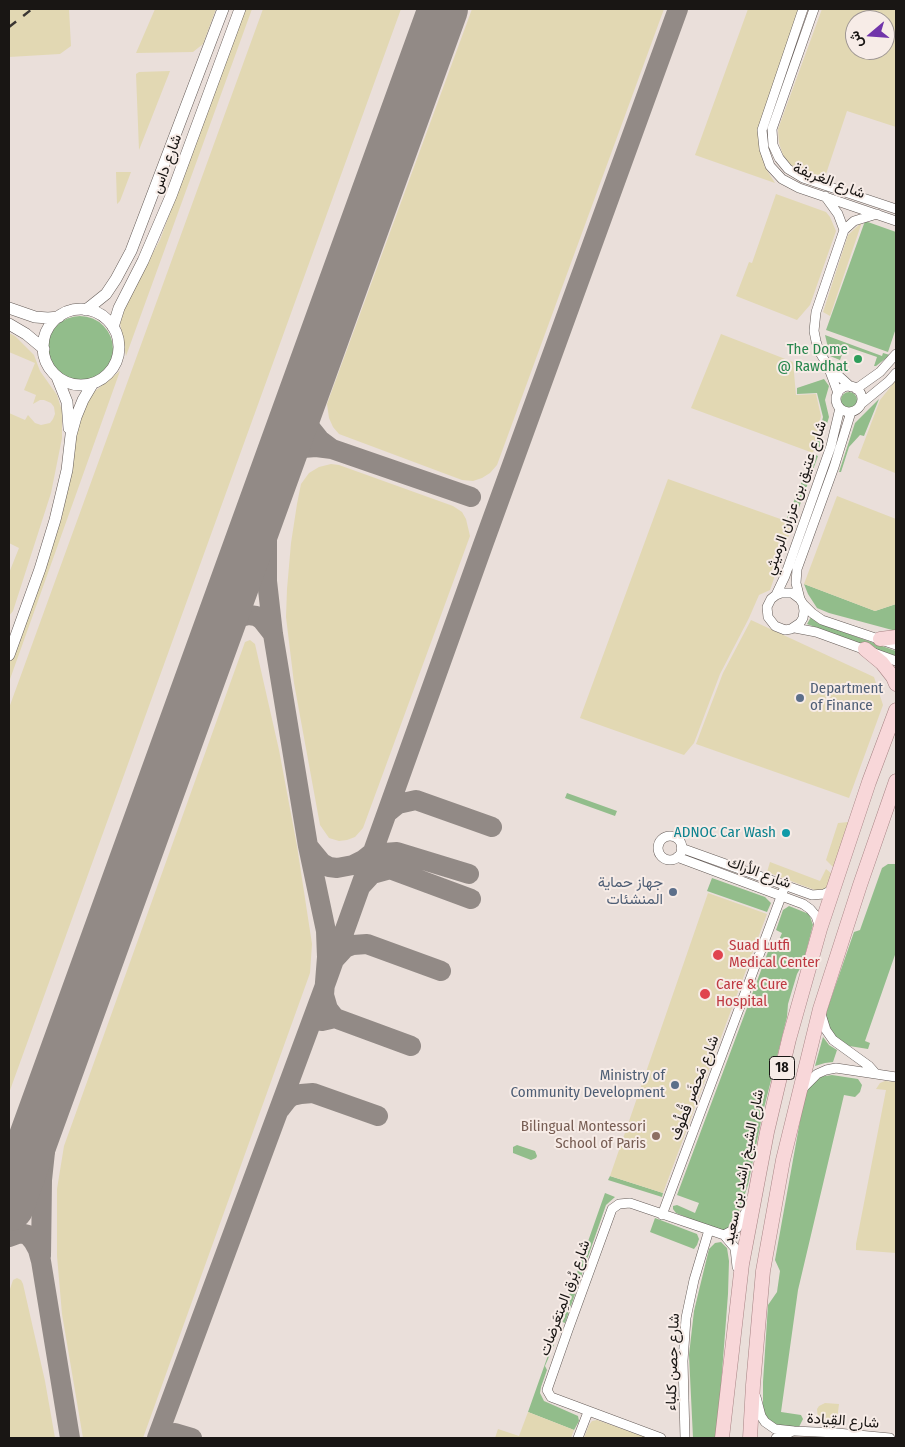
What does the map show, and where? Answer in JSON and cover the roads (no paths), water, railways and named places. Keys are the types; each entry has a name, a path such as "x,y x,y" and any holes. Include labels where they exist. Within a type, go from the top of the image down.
{"main road":[{"path":"880,639 896,637"},
{"path":"865,650 882,664 893,677 896,684"},
{"name":"شارع الشيخ راشد بن سعيد","path":"722,1438 742,1264 766,1132 789,1039 820,929 869,782 896,710"},
{"name":"18","path":"750,1438 752,1385 763,1271 783,1160 820,1009 896,781"}],"street":[{"name":"شارع داس","path":"86,310 106,294 131,251 223,9"},
{"name":"شارع داس","path":"113,327 119,308 143,262 167,206 240,9"},
{"name":"شارع الغريفة","path":"803,9 762,130 764,149 770,166 782,179 799,188 896,220"},
{"name":"شارع الغريفة","path":"814,9 772,129 773,145 779,158 788,169 803,178 896,209"},
{"path":"825,196 836,209 844,230"},
{"path":"878,214 854,221 844,230 816,312 814,331 819,351 828,366 838,393 836,401 843,411 851,412 856,410 889,382 896,373"},
{"path":"9,308 35,317 48,318 75,310 86,310 99,313 113,327 119,345 118,357 109,374 93,384 81,385 57,377"},
{"path":"9,638 47,527 68,437 70,419 67,402 57,377 46,362 44,349 47,331 59,316"},
{"path":"9,324 26,334 44,349"},
{"path":"838,393 844,388 854,388 880,372 896,354"},
{"path":"828,366 862,397 861,404"},
{"path":"9,655 40,569 55,520 67,470 71,435 76,417 83,400 93,384"},
{"name":"شارع عتيق بن عزران الرميثي","path":"776,595 785,576 831,446 840,408"},
{"name":"شارع عتيق بن عزران الرميثي","path":"802,602 796,583 797,569 834,467 851,412"},
{"path":"896,644 822,620 812,613 796,596 786,592 776,595 769,603 768,617 771,623 780,629 809,630 896,661"},
{"path":"794,628 803,618 802,602"},
{"path":"672,837 679,841 682,848 677,858 668,860 658,852 659,843 664,838 672,837"},
{"name":"شارع الأراك","path":"682,848 812,895 824,894 834,889"},
{"name":"شارع الأراك","path":"677,858 803,904 810,909 818,920 820,929"},
{"path":"711,870 715,860"},
{"name":"شارع مَحضَر قُطُوف","path":"662,1215 785,886"},
{"path":"820,1009 824,1024 833,1040 870,1066 876,1074"},
{"path":"800,1091 817,1074 831,1068 896,1077"},
{"path":"738,1302 736,1253 733,1244 724,1235 735,1230 740,1225 754,1195"},
{"name":"شارع بُرق المِتعَرضات","path":"660,1438 551,1397 547,1390 612,1209 619,1204 630,1203 724,1235"},
{"name":"شارع حِصن كلباء","path":"684,1438 683,1361 686,1318 694,1280 709,1230"},
{"name":"شارع القِيادة","path":"752,1385 759,1410 765,1422 775,1429 813,1435 890,1438"},
{"path":"578,1438 588,1412"},
{"name":"شارع القِيادة","path":"776,1438 794,1432"}],"railway":[{"path":"9,27 32,9"}],"place":[{"name":"The Dome @ Rawdhat","path":"858,359"},
{"name":"Department of Finance","path":"800,698"},
{"name":"ADNOC Car Wash","path":"786,833"},
{"name":"جهاز حماية المنشئات","path":"673,892"},
{"name":"Suad Lutfi Medical Center","path":"718,955"},
{"name":"Care & Cure Hospital","path":"705,994"},
{"name":"Ministry of Community Development","path":"675,1085"},
{"name":"Bilingual Montessori School of Paris","path":"656,1136"}]}
